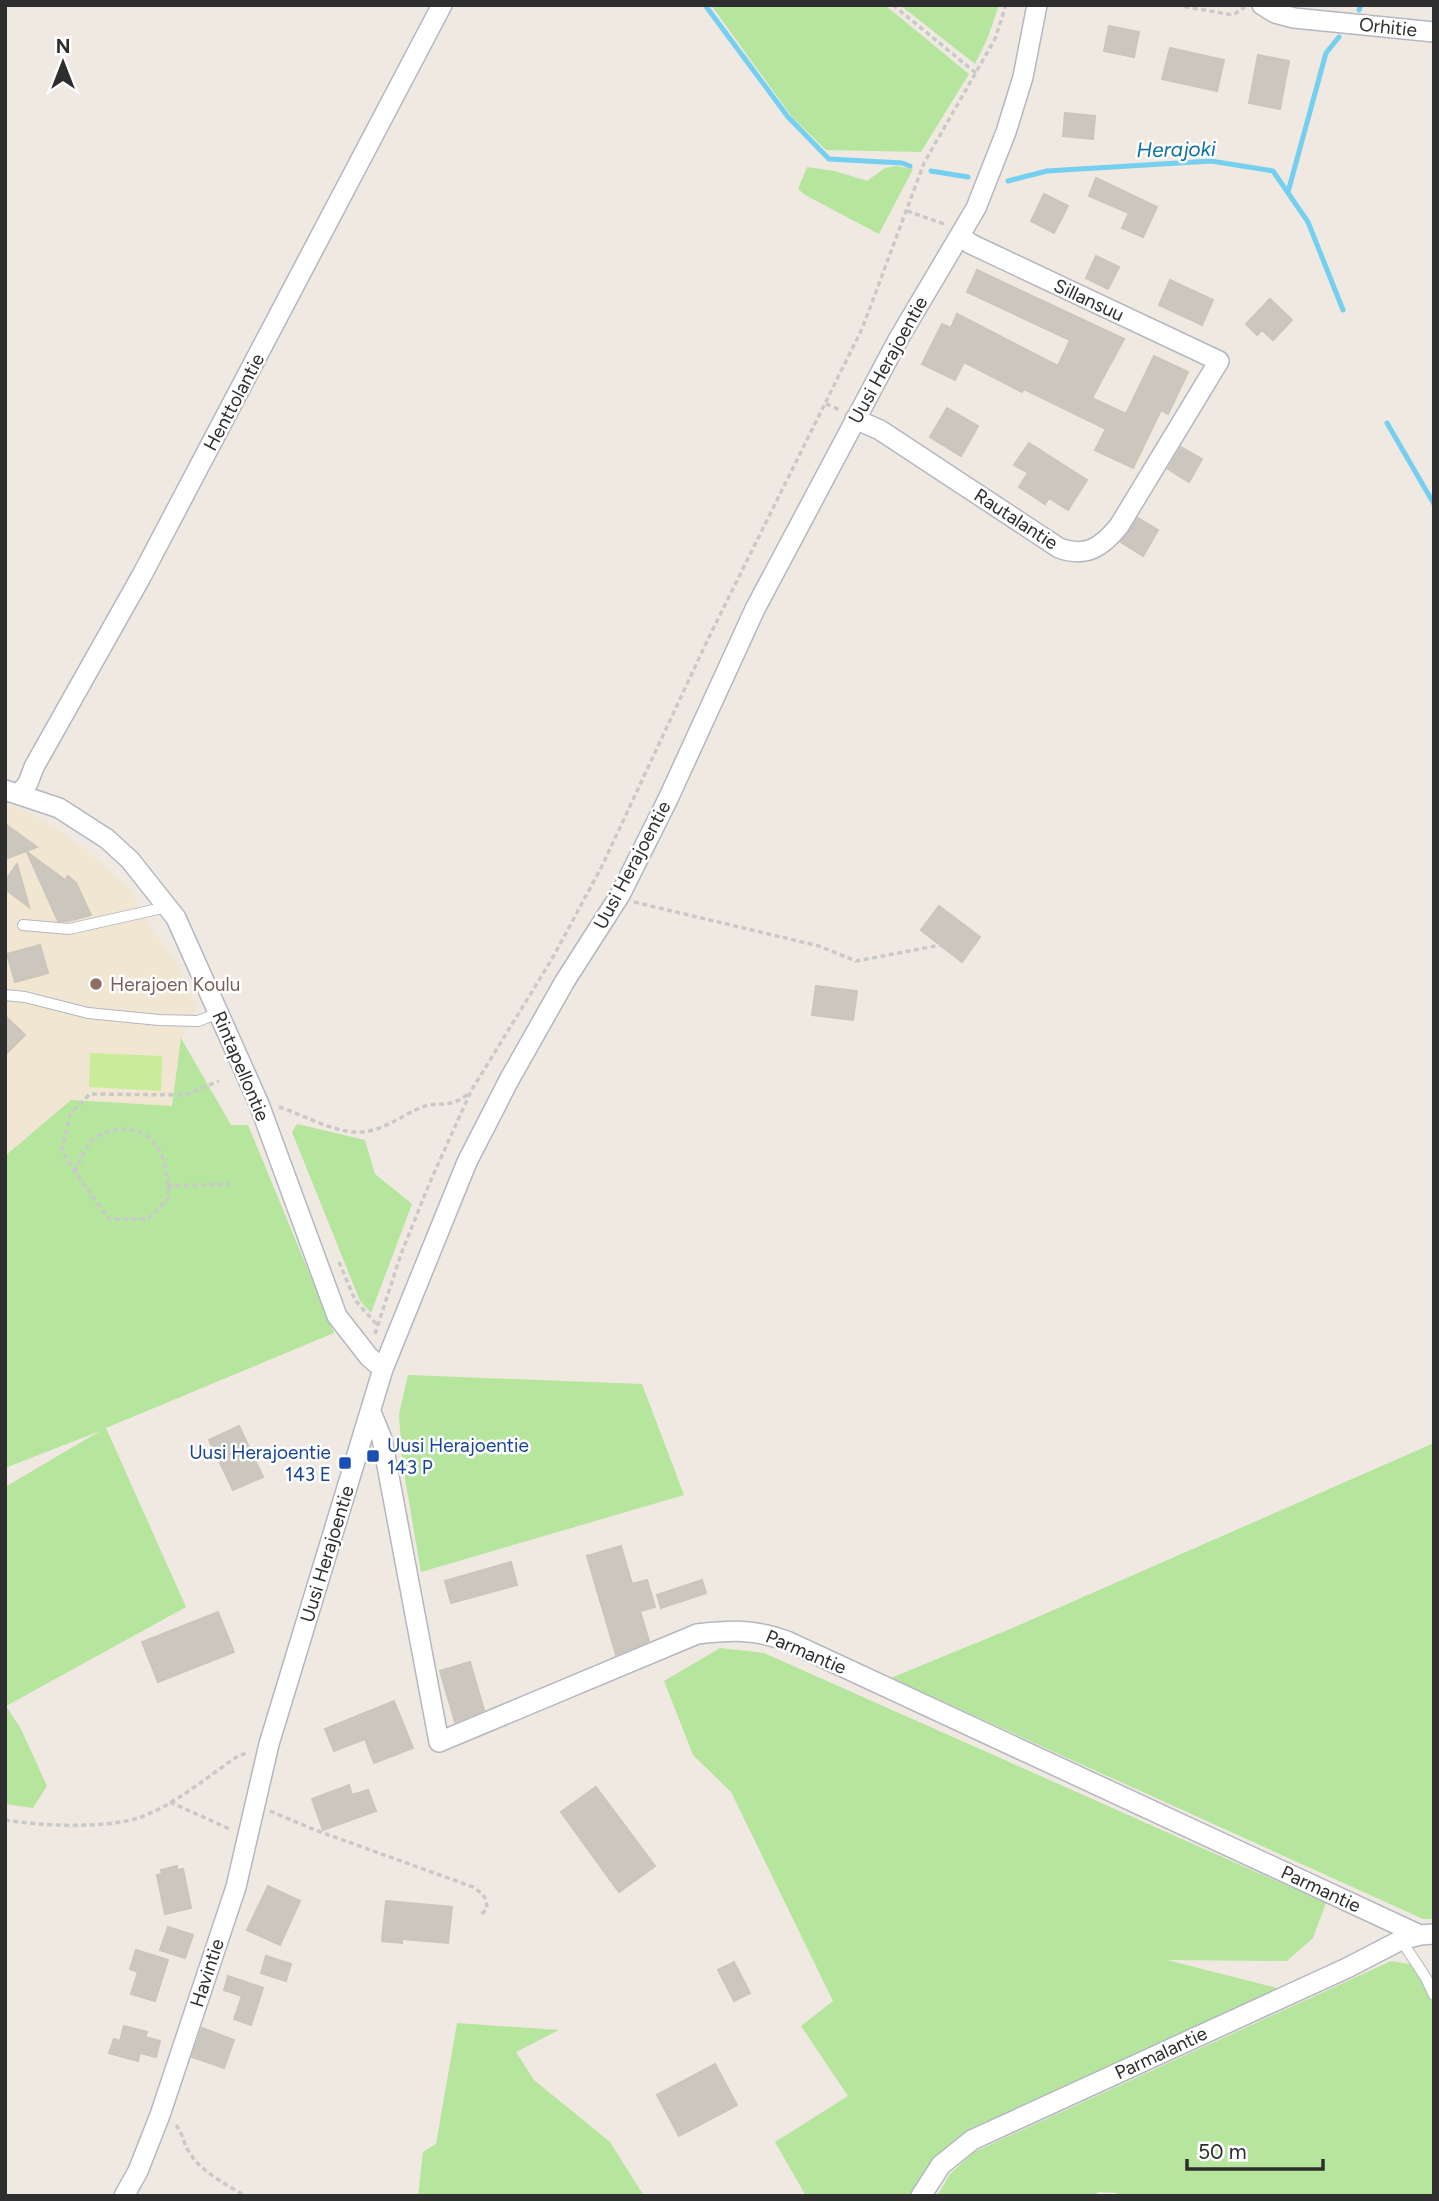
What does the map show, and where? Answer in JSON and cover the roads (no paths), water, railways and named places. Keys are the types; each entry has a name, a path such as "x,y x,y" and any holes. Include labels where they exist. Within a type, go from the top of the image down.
{"street":[{"name":"Henttolantie","path":"9,792 28,783 34,767 142,575 442,5"},
{"name":"Uusi Herajoentie","path":"269,1744 371,1412 376,1363 467,1162 509,1080 565,981 620,895 668,799 755,609 899,338 976,208 1006,132 1023,77 1037,5"},
{"name":"Orhitie","path":"1262,5 1275,13 1294,18 1434,32"},
{"name":"Sillansuu","path":"960,236 971,244 1219,361"},
{"name":"Rautalantie","path":"855,419 880,430 1059,548 1086,553 1109,539 1119,526 1219,361"},
{"name":"Rintapellontie","path":"9,792 59,808 107,839 130,860 176,918 259,1104 337,1316 376,1363"},
{"name":"Parmantie","path":"371,1412 382,1439 439,1742 697,1634 735,1630 765,1633 1418,1936"},
{"name":"Havintie","path":"124,2196 138,2171 163,2106 236,1887 269,1744"},
{"name":"Parmalantie","path":"921,2196 941,2165 972,2140 1418,1936"}],"lane":[{"path":"23,925 69,929 168,907"},
{"path":"5,995 25,997 88,1013 159,1020 198,1021 219,1013"},
{"path":"1418,1936 1426,1978 1434,1995"}],"waterway":[{"name":"Herajoki","path":"705,5 788,117 829,159 902,163 910,166"},
{"path":"1359,10 1361,5"},
{"path":"1288,192 1326,53 1339,37"},
{"name":"Herajoki","path":"1008,181 1047,171 1211,161 1273,171 1308,222 1343,310"},
{"name":"Herajoki","path":"931,171 968,177"},
{"name":"Herajoki","path":"1387,423 1434,504"}],"place":[{"name":"Herajoen Koulu","path":"96,984"},
{"name":"Uusi Herajoentie 143 P","path":"373,1456"},
{"name":"Uusi Herajoentie 143 E","path":"345,1463"}]}
